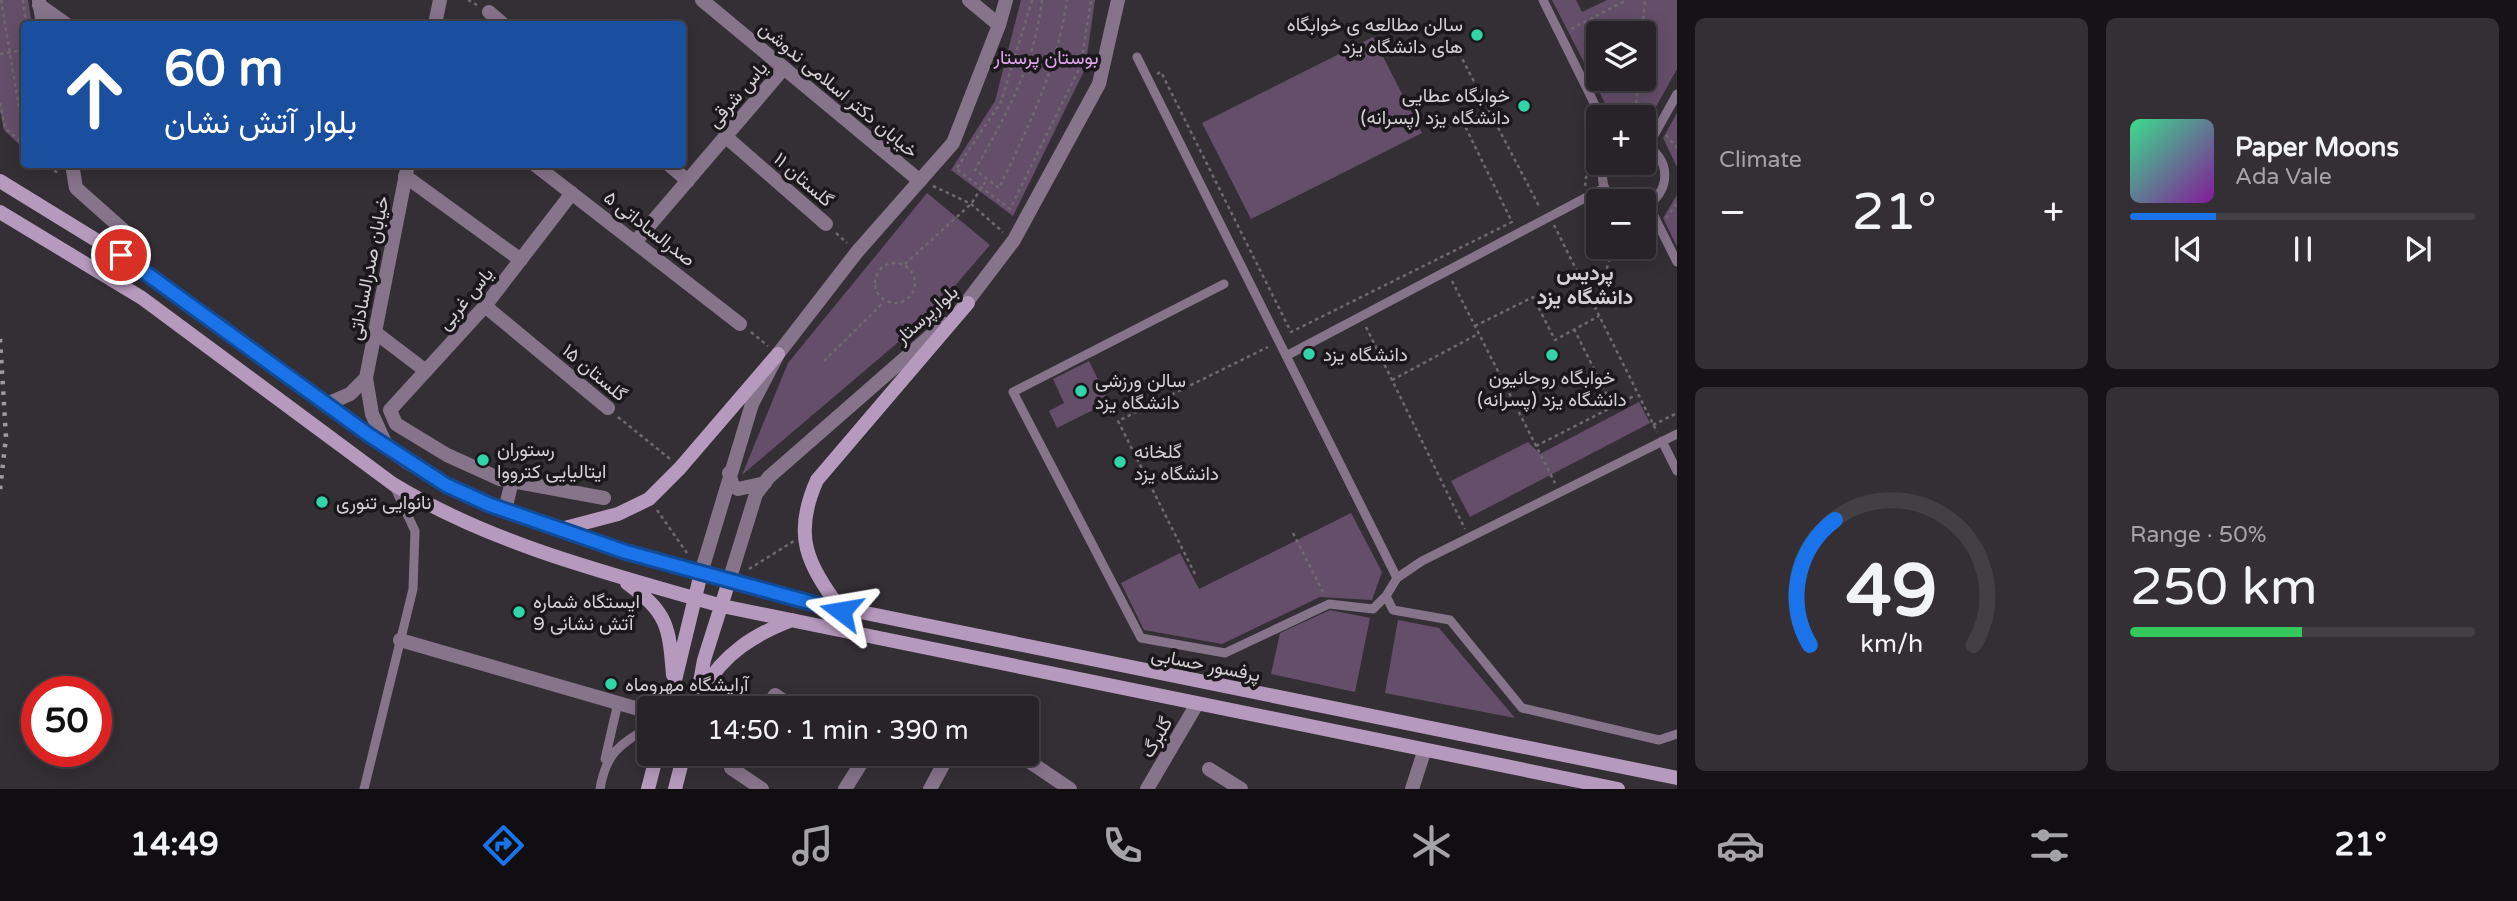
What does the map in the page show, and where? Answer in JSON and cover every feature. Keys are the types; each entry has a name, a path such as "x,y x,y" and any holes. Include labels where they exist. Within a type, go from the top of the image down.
{"main road":[{"name":"پرفسور حسابی","path":"0,181 135,264 388,449 446,485 505,510 701,573 841,611 1677,778"},
{"path":"0,212 142,298 393,484 434,509 481,530 618,576 722,606 1424,752 1618,789"},
{"path":"841,611 811,564 802,535 806,506 817,480 968,303"},
{"path":"561,529 618,514 649,499 680,468 778,354"},
{"path":"671,696 701,573"},
{"path":"618,576 654,603 670,633 674,685"},
{"path":"697,696 704,660 729,581"},
{"path":"700,696 710,676 727,657 769,629 792,620"},
{"path":"648,789 654,766"},
{"path":"675,789 681,766"}],"street":[{"path":"436,21 440,0"},
{"name":"خيابان دکتر اسلامی ندوشن","path":"702,0 920,181"},
{"path":"970,0 999,25"},
{"path":"701,573 752,404 778,354 857,252 953,143 999,25 1006,0"},
{"name":"بلوارپرستار","path":"729,581 749,515 765,482 968,303 1014,240 1099,83 1118,0"},
{"path":"39,3 42,21"},
{"path":"39,3 62,21"},
{"path":"488,12 499,21"},
{"name":"یاس شرقی","path":"636,241 784,68"},
{"name":"گلستان ۱۱","path":"725,136 826,224"},
{"path":"73,168 76,188 139,244"},
{"name":"صدرالساداتی ۵","path":"539,168 740,324"},
{"path":"673,168 688,181"},
{"path":"407,170 521,260"},
{"name":"خیابان صدرالساداتی","path":"366,378 407,170"},
{"name":"یاس غربی","path":"512,481 447,455 397,424 390,410 485,306 572,193"},
{"name":"گلستان ۱۵","path":"485,306 608,408"},
{"path":"376,333 426,371"},
{"path":"327,404 350,394 366,378"},
{"path":"366,378 372,414 388,449"},
{"path":"729,473 733,486 738,489 765,482"},
{"path":"505,510 512,481 604,498"},
{"path":"400,640 637,709"},
{"name":"گلبرگ","path":"1147,789 1197,704"},
{"path":"1412,789 1424,752"},
{"path":"732,766 731,768 762,789"},
{"path":"845,789 859,766"},
{"path":"930,789 942,766"},
{"path":"1036,766 1070,789"},
{"path":"1209,769 1241,789"}],"lane":[{"path":"1543,0 1595,105"},
{"path":"1136,57 1397,578"},
{"path":"1656,131 1677,94"},
{"path":"1656,155 1662,160 1665,170 1662,190 1656,196"},
{"path":"1286,356 1604,188 1602,175"},
{"path":"1656,221 1677,262"},
{"path":"1224,284 1013,392 1141,638 1225,653 1329,604 1373,609 1386,596 1397,578 1469,538 1677,434"},
{"path":"1662,442 1677,471"},
{"path":"364,789 413,589 415,531 393,484"},
{"path":"1386,596 1393,610 1450,620 1522,708 1659,740 1677,734"},
{"path":"600,789 618,703"},
{"path":"604,763 624,742 637,734"}],"path":[{"path":"1,0 21,119"},
{"path":"23,0 26,21"},
{"path":"1032,0 1001,102 956,169 1010,209 1081,65 1091,0"},
{"path":"1042,0 1038,33 1021,86 975,170 999,188 1041,102 1061,42 1067,0"},
{"path":"1560,35 1627,0"},
{"path":"1643,21 1645,0"},
{"path":"1456,47 1541,209 1550,204"},
{"path":"0,54 21,51"},
{"path":"1147,79 1161,72 1291,332"},
{"path":"0,103 5,128 21,141"},
{"path":"1195,574 1118,421 1512,222 1464,124 1488,109"},
{"path":"1658,128 1677,148"},
{"path":"1573,204 1568,195 1586,185 1587,175"},
{"path":"905,264 971,204 987,179"},
{"path":"920,181 971,204 1014,240"},
{"path":"1659,226 1677,203"},
{"path":"1549,217 1662,442"},
{"name":"گلستان ۱۱","path":"826,224 857,252"},
{"path":"1440,258 1560,493"},
{"path":"1595,309 1610,259"},
{"path":"888,262 905,264 915,277 914,293 901,304 884,302 874,289 876,272 888,262"},
{"path":"1475,326 1533,297 1555,340 1599,316"},
{"path":"1353,301 1469,538"},
{"path":"824,361 884,302"},
{"path":"740,324 778,354"},
{"path":"1574,329 1613,407"},
{"path":"1392,380 1479,334"},
{"path":"1536,446 1637,395"},
{"name":"گلستان ۱۵","path":"608,408 680,468"},
{"path":"1653,425 1677,413"},
{"path":"649,499 701,573"},
{"path":"1293,533 1329,604"},
{"path":"729,581 802,535"}],"green space":[{"path":"0,0 28,0 32,21 21,21 21,146 4,130 0,110"},
{"name":"بوستان پرستار","path":"1021,0 1095,0 1085,69 1013,216 951,170 995,101"},
{"path":"1552,0 1576,0 1582,12 1607,0 1677,0 1677,69 1656,107 1606,105 1599,91 1656,91 1656,21 1586,21 1586,66"},
{"path":"1373,37 1422,133 1251,219 1202,123"},
{"path":"1677,113 1677,167 1663,138"},
{"path":"927,193 990,245 929,316 742,475 788,363"},
{"path":"1677,195 1677,247 1663,218"},
{"name":"سالن ورزشی دانشگاه یزد","path":"1089,361 1109,402 1057,428 1049,411 1064,403 1053,379"},
{"path":"1639,402 1650,423 1470,517 1451,481 1528,442 1540,454"},
{"path":"1351,513 1382,572 1372,600 1320,597 1222,644 1144,630 1121,583 1180,553 1199,589"},
{"path":"1330,610 1370,618 1355,692 1271,674 1280,633"},
{"path":"1398,620 1439,628 1515,718 1385,693"}],"railway":[{"path":"0,339 6,437 0,490"}],"place":[{"name":"سالن مطالعه ی خوابگاه های دانشگاه یزد","path":"1477,35"},
{"name":"خوابگاه عطایی (پسرانه) دانشگاه یزد","path":"1524,106"},
{"name":"دانشگاه یزد","path":"1309,354"},
{"name":"خوابگاه روحانیون (پسرانه) دانشگاه یزد","path":"1552,355"},
{"name":"سالن ورزشی دانشگاه یزد","path":"1081,391"},
{"name":"رستوران ایتالیایی کترووا","path":"483,460"},
{"name":"گلخانه دانشگاه یزد","path":"1120,462"},
{"name":"نانوایی تنوری","path":"322,502"},
{"name":"ایستگاه شماره 9 آتش نشانی","path":"519,612"},
{"name":"آرایشگاه مهروماه","path":"611,684"}],"district":[{"name":"پردیس دانشگاه یزد","path":"1585,285"}],"route":[{"path":"121,255 407,462 446,485 490,505 626,552 841,611"}]}
